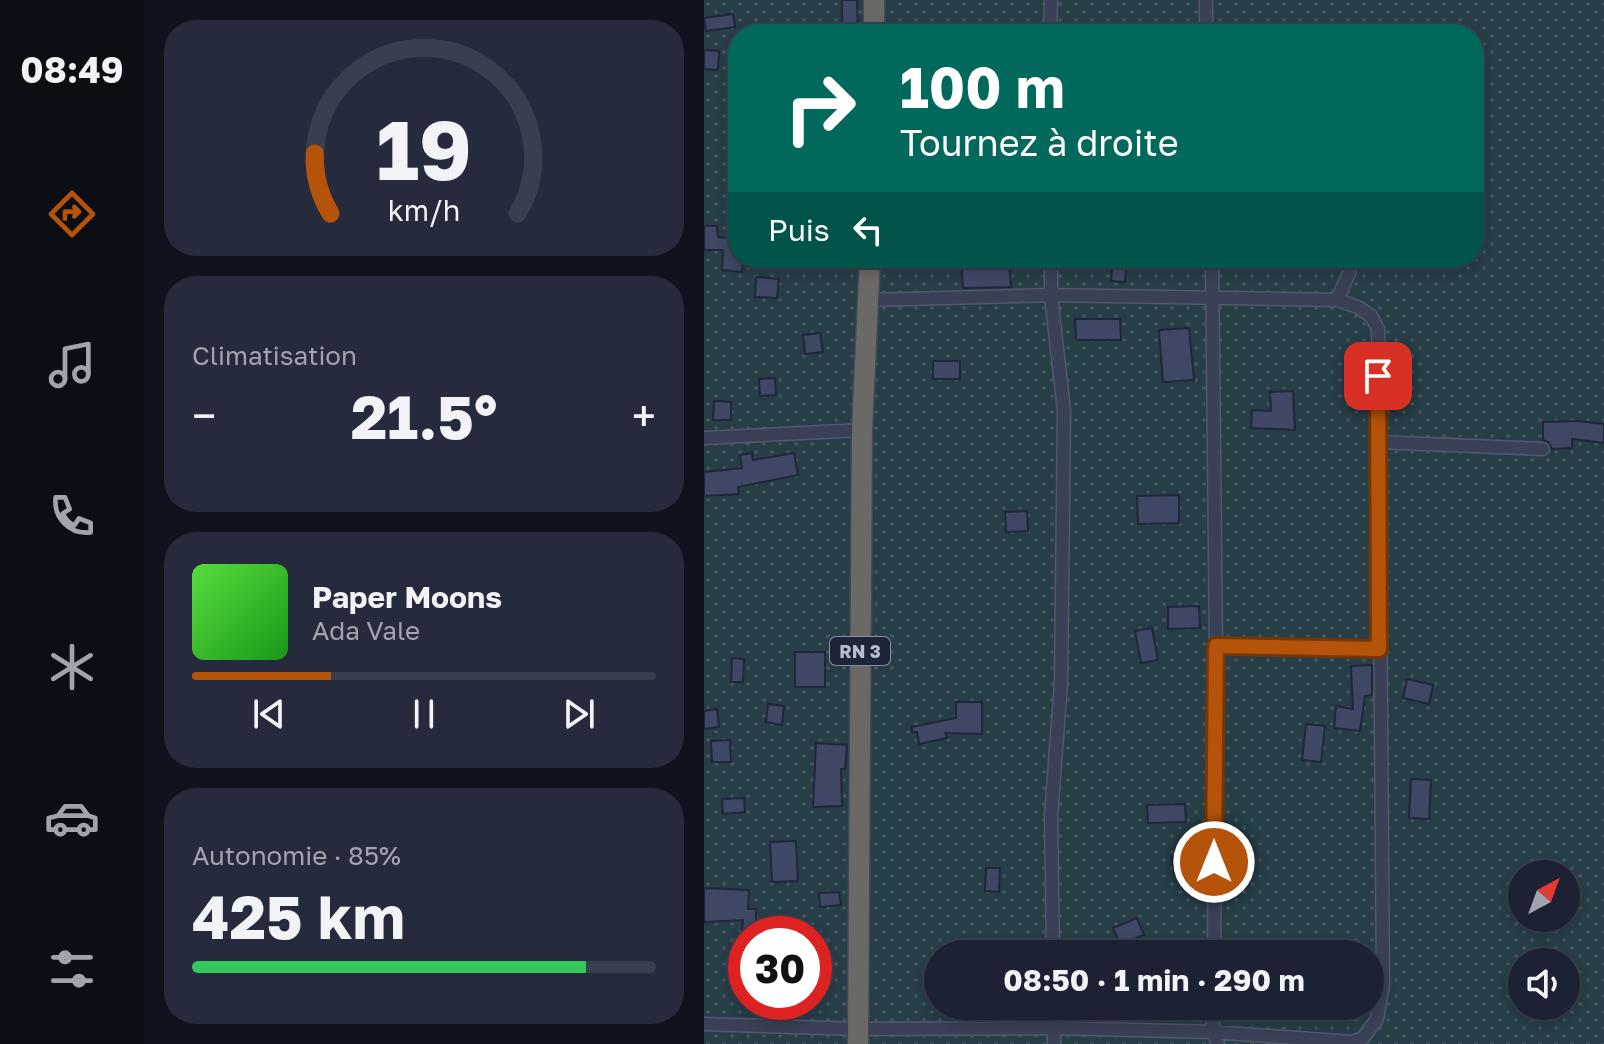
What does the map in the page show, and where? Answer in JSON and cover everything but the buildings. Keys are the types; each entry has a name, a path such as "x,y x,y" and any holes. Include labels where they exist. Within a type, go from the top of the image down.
{"highway":[{"path":"874,0 874,24"},
{"name":"RN 3","path":"858,1036 862,430 870,268"}],"street":[{"path":"1050,24 1051,0"},
{"path":"1206,0 1206,24"},
{"path":"1051,268 1051,295 1064,411 1061,683 1051,816 1053,940"},
{"path":"1212,268 1216,646 1214,940"},
{"path":"1337,300 1350,268"},
{"path":"704,1024 858,1036 1054,1028 1215,1038 1352,1042 1363,1038 1377,1019 1383,985 1383,879 1378,329 1371,316 1358,307 1337,300 1213,296 1051,295 870,300"},
{"path":"704,438 862,430"},
{"path":"1378,442 1543,449"},
{"path":"1216,646 1379,649"},
{"path":"1054,1020 1054,1044"}],"shaded area":[{"path":"704,0 1604,0 1604,1044 704,1044"}],"route":[{"path":"1214,862 1216,646 1379,649 1378,376"}]}
